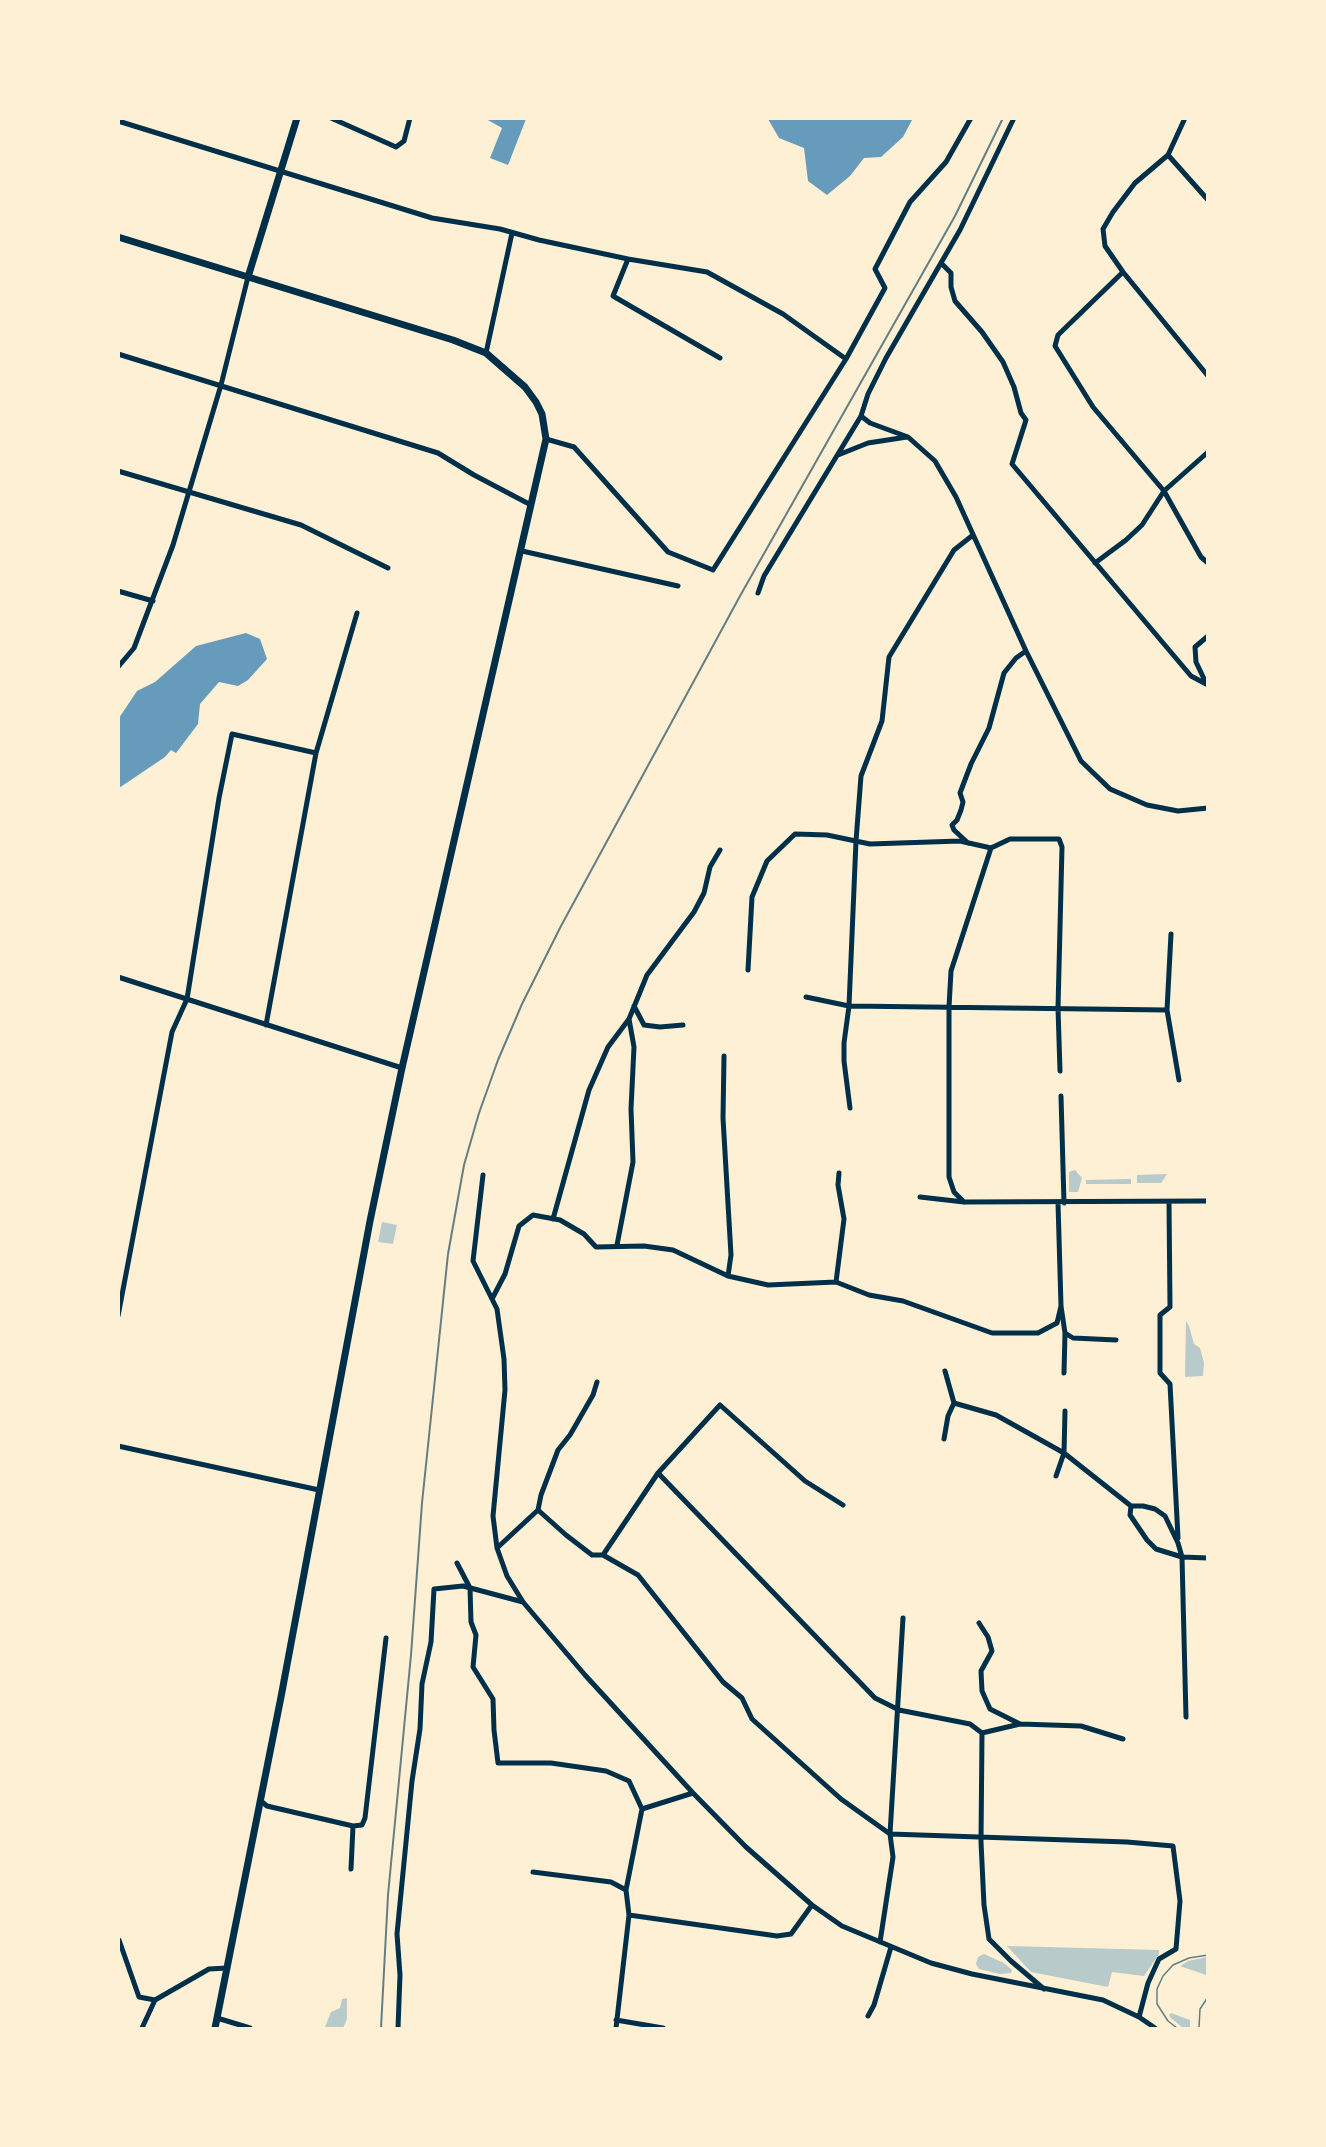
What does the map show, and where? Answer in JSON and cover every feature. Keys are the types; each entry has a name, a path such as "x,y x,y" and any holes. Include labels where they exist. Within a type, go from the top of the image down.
{"street":[{"path":"118,667 134,648 173,545 221,385 248,277 297,118"},
{"path":"331,118 389,146 396,147 404,141 410,118"},
{"path":"546,439 574,447 668,552 713,570 846,359 885,288 875,269 910,202 946,162 971,118"},
{"path":"758,593 764,576 861,416 868,394 886,358 960,230 1014,118"},
{"path":"1185,118 1168,155 1135,183 1103,229 1105,246 1123,272 1208,376"},
{"path":"118,121 432,218 500,229 627,259 707,272 783,314 846,359"},
{"path":"1168,155 1208,200"},
{"path":"486,353 512,233"},
{"path":"118,237 453,340 486,353 525,387 536,402 545,426 546,439 402,1068 370,1221 261,1801 215,2028"},
{"path":"627,259 613,296 720,358"},
{"path":"941,263 951,273 951,287 955,301 982,332 1002,362 1014,387 1021,413 1026,420 1012,464 1191,676 1207,685"},
{"path":"1123,272 1058,335 1055,346 1093,407 1164,491 1202,557 1208,563"},
{"path":"118,354 438,453 474,476 531,505"},
{"path":"861,416 870,423 908,437 934,461 956,497 1026,651 1081,761 1110,789 1147,805 1178,811 1208,808"},
{"path":"836,456 868,443 908,437"},
{"path":"1095,563 1142,525 1164,491 1208,452"},
{"path":"118,471 301,525 388,568"},
{"path":"850,1108 844,1061 861,776 882,721 889,657 954,550 973,534"},
{"path":"522,551 678,586"},
{"path":"118,591 153,601"},
{"path":"266,1025 316,753 357,613"},
{"path":"1207,685 1196,662 1196,646 1208,636"},
{"path":"968,843 954,830 952,825 957,820 963,802 960,793 989,728 1004,673 1016,658 1026,651"},
{"path":"118,1316 172,1032 187,999 219,798 232,734 316,753"},
{"path":"748,970 752,897 767,861 795,834 827,835 870,844 960,841 991,848 1010,839 1059,839 1062,847 1058,1008 1060,1071"},
{"path":"964,1202 954,1192 949,1177 951,971 991,848"},
{"path":"553,1219 589,1090 608,1047 629,1019 647,975 694,912 704,893 710,867 720,850"},
{"path":"1171,934 1167,1010 1179,1080"},
{"path":"118,977 402,1068"},
{"path":"806,997 849,1006 1167,1010"},
{"path":"634,1006 644,1025 660,1027 683,1025"},
{"path":"617,1245 633,1162 631,1109 634,1047 629,1019"},
{"path":"724,1056 723,1119 731,1255 728,1276"},
{"path":"1061,1096 1061,1306 1065,1333 1064,1373"},
{"path":"836,1282 844,1219 838,1185 839,1173"},
{"path":"483,1175 473,1261 497,1309 504,1359 505,1390 493,1516 497,1548 507,1576 523,1602 585,1676 746,1847 812,1905 842,1926 941,1966 1046,1990 1103,2000 1139,2017 1155,2028"},
{"path":"920,1197 964,1202 1208,1201"},
{"path":"1169,1202 1170,1307 1160,1315 1160,1373 1170,1384 1178,1543"},
{"path":"492,1299 505,1274 519,1226 533,1215 560,1220 584,1234 596,1247 644,1246 673,1250 728,1276 768,1285 836,1282 868,1294 903,1301 992,1333 1038,1333 1057,1323 1061,1306"},
{"path":"1065,1333 1073,1338 1116,1340"},
{"path":"944,1439 948,1416 954,1403 945,1371"},
{"path":"497,1548 538,1510 541,1495 558,1450 570,1435 593,1395 597,1382"},
{"path":"954,1403 996,1415 1064,1453 1131,1506 1155,1509 1165,1516 1182,1557 1186,1717"},
{"path":"603,1555 658,1473 720,1405 805,1481 843,1504"},
{"path":"1056,1476 1064,1453 1065,1412"},
{"path":"118,1446 320,1490"},
{"path":"658,1473 875,1698 898,1710 970,1724 982,1733"},
{"path":"1131,1506 1130,1515 1156,1549 1182,1557 1208,1558"},
{"path":"538,1510 592,1556 603,1555 638,1575 723,1682 742,1698 752,1719 841,1799 890,1834 1127,1842 1173,1846 1180,1901 1176,1949 1159,1959 1148,1983 1139,2017"},
{"path":"457,1563 471,1588 471,1622 476,1635 473,1667 494,1699 494,1730 498,1763 551,1763 606,1771 629,1781 642,1809 626,1890 629,1915 616,2028"},
{"path":"398,2028 400,1975 397,1934 412,1781 420,1729 422,1684 431,1642 434,1589 463,1586 523,1602"},
{"path":"880,1942 893,1857 890,1834 903,1618"},
{"path":"979,1623 988,1637 992,1651 981,1671 982,1691 990,1709 1020,1724"},
{"path":"261,1801 267,1806 353,1826 362,1825 365,1818 386,1638"},
{"path":"982,1733 1020,1724 1081,1726 1123,1739"},
{"path":"982,1733 981,1836 984,1905 989,1939 1046,1990"},
{"path":"642,1809 693,1793"},
{"path":"351,1869 353,1826"},
{"path":"533,1872 610,1882 626,1890"},
{"path":"629,1915 777,1936 791,1934 812,1905"},
{"path":"119,1940 139,1997 155,2000"},
{"path":"868,2016 874,2005 891,1947"},
{"path":"142,2028 155,2000 209,1969 227,1968"},
{"path":"217,2019 250,2028"},
{"path":"616,2020 663,2028"}],"shaded area":[{"path":"1075,1170 1082,1178 1078,1192 1069,1192 1069,1172"},
{"path":"1167,1174 1161,1183 1137,1183 1137,1175"},
{"path":"1131,1179 1131,1184 1086,1184 1086,1180"},
{"path":"382,1222 397,1225 393,1244 378,1242"},
{"path":"1186,1321 1194,1344 1200,1348 1204,1363 1203,1376 1185,1377"},
{"path":"1007,1946 1159,1950 1159,1954 1144,1976 1112,1972 1108,1987 1031,1972"},
{"path":"984,1954 1004,1963 1012,1970 1011,1973 1000,1974 979,1969 976,1964 978,1957"},
{"path":"1207,1957 1206,1975 1180,1966 1188,1961"},
{"path":"347,1998 347,2019 343,2028 317,2028 325,2027 331,2012 340,2008 342,1999"},
{"path":"1171,2013 1190,2020 1190,2028 1183,2028 1171,2018 1169,2015"}],"water":[{"path":"486,119 526,119 508,165 490,158 502,128"},
{"path":"768,119 912,120 903,137 881,157 864,158 850,176 827,195 808,181 804,148 779,138"},
{"path":"246,633 260,639 267,659 248,680 238,686 219,682 200,704 198,724 176,753 171,750 165,757 119,788 119,718 137,691 155,682 196,646"}],"tram line":[{"path":"1177,2028 1168,2021 1157,2004 1157,1989 1163,1976 1173,1965 1189,1958 1208,1955"},
{"path":"1199,2028 1200,2009 1208,1997"}],"railway":[{"path":"381,2028 388,1895 411,1655 422,1503 448,1254 464,1165 479,1113 522,1004 561,926 740,596 955,216 1003,118"}]}
